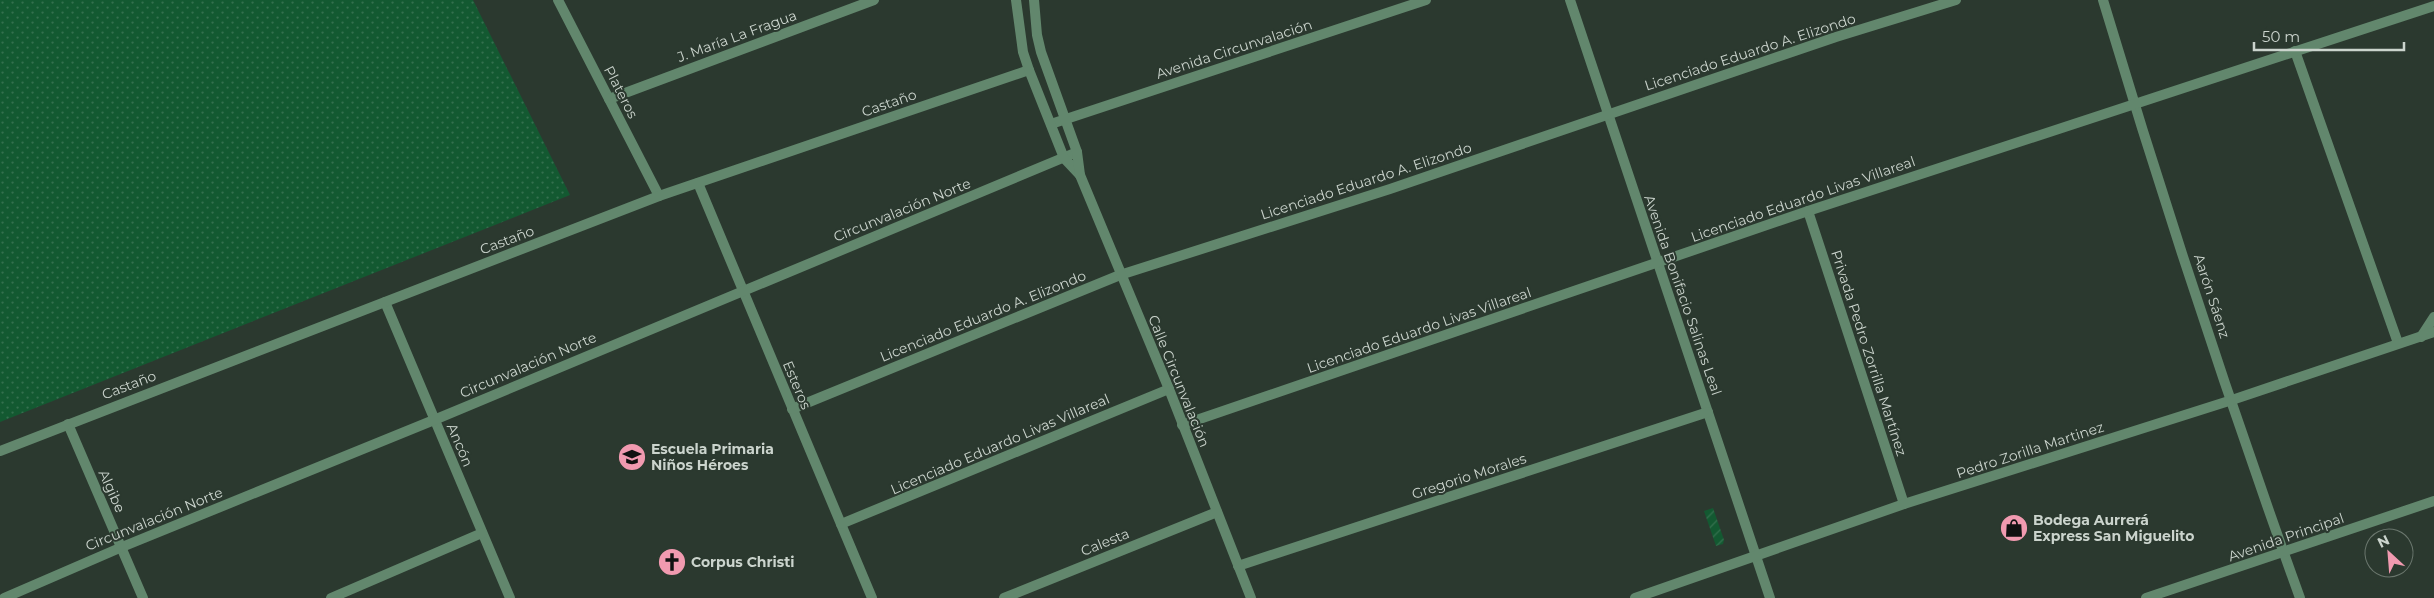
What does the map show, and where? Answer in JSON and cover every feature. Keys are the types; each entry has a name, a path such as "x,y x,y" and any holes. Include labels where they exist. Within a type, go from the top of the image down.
{"street":[{"name":"Plateros","path":"558,0 659,196"},
{"name":"J. María La Fragua","path":"609,99 874,0"},
{"name":"Calle Circunvalación","path":"1016,0 1020,37 1029,70 1064,158 1080,175"},
{"name":"Calle Circunvalación","path":"1034,0 1037,35 1041,52 1077,152 1080,175 1251,598"},
{"name":"Avenida Circunvalación","path":"1051,124 1426,0"},
{"name":"Avenida Bonifacio Salinas Leal","path":"1570,0 1770,598"},
{"name":"Licenciado Eduardo A. Elizondo","path":"792,409 1120,275 1390,189 1607,114 1956,0"},
{"name":"Aarón Sáenz","path":"2103,0 2134,103 2232,400 2300,598"},
{"name":"Licenciado Eduardo Livas Villareal","path":"1182,425 1658,264 1808,211 2434,6"},
{"path":"2296,51 2398,344"},
{"name":"Castaño","path":"0,451 659,196 1029,70"},
{"name":"Circunvalación Norte","path":"4,598 122,547 434,420 1077,152"},
{"name":"Esteros","path":"698,183 872,598"},
{"name":"Privada Pedro Zorrilla Martínez","path":"1808,211 1904,504"},
{"name":"Ancón","path":"385,302 510,598"},
{"path":"2421,337 2434,317"},
{"name":"Pedro Zorilla Martinez","path":"1636,598 1904,504 2232,400 2434,332"},
{"name":"Licenciado Eduardo Livas Villareal","path":"841,524 1168,389"},
{"name":"Gregorio Morales","path":"1238,566 1708,412"},
{"name":"Algibe","path":"68,424 143,598"},
{"name":"Avenida Principal","path":"2146,598 2434,501"},
{"name":"Calesta","path":"1004,598 1217,512"},
{"path":"331,598 482,534"}],"green space":[{"path":"0,0 473,0 570,195 0,422"},
{"path":"1713,508 1724,540 1723,544 1716,546 1704,511"}],"place":[{"name":"Escuela Primaria Niños Héroes","path":"632,457"},
{"name":"Bodega Aurrerá Express San Miguelito","path":"2014,528"},
{"name":"Corpus Christi","path":"672,562"}]}
